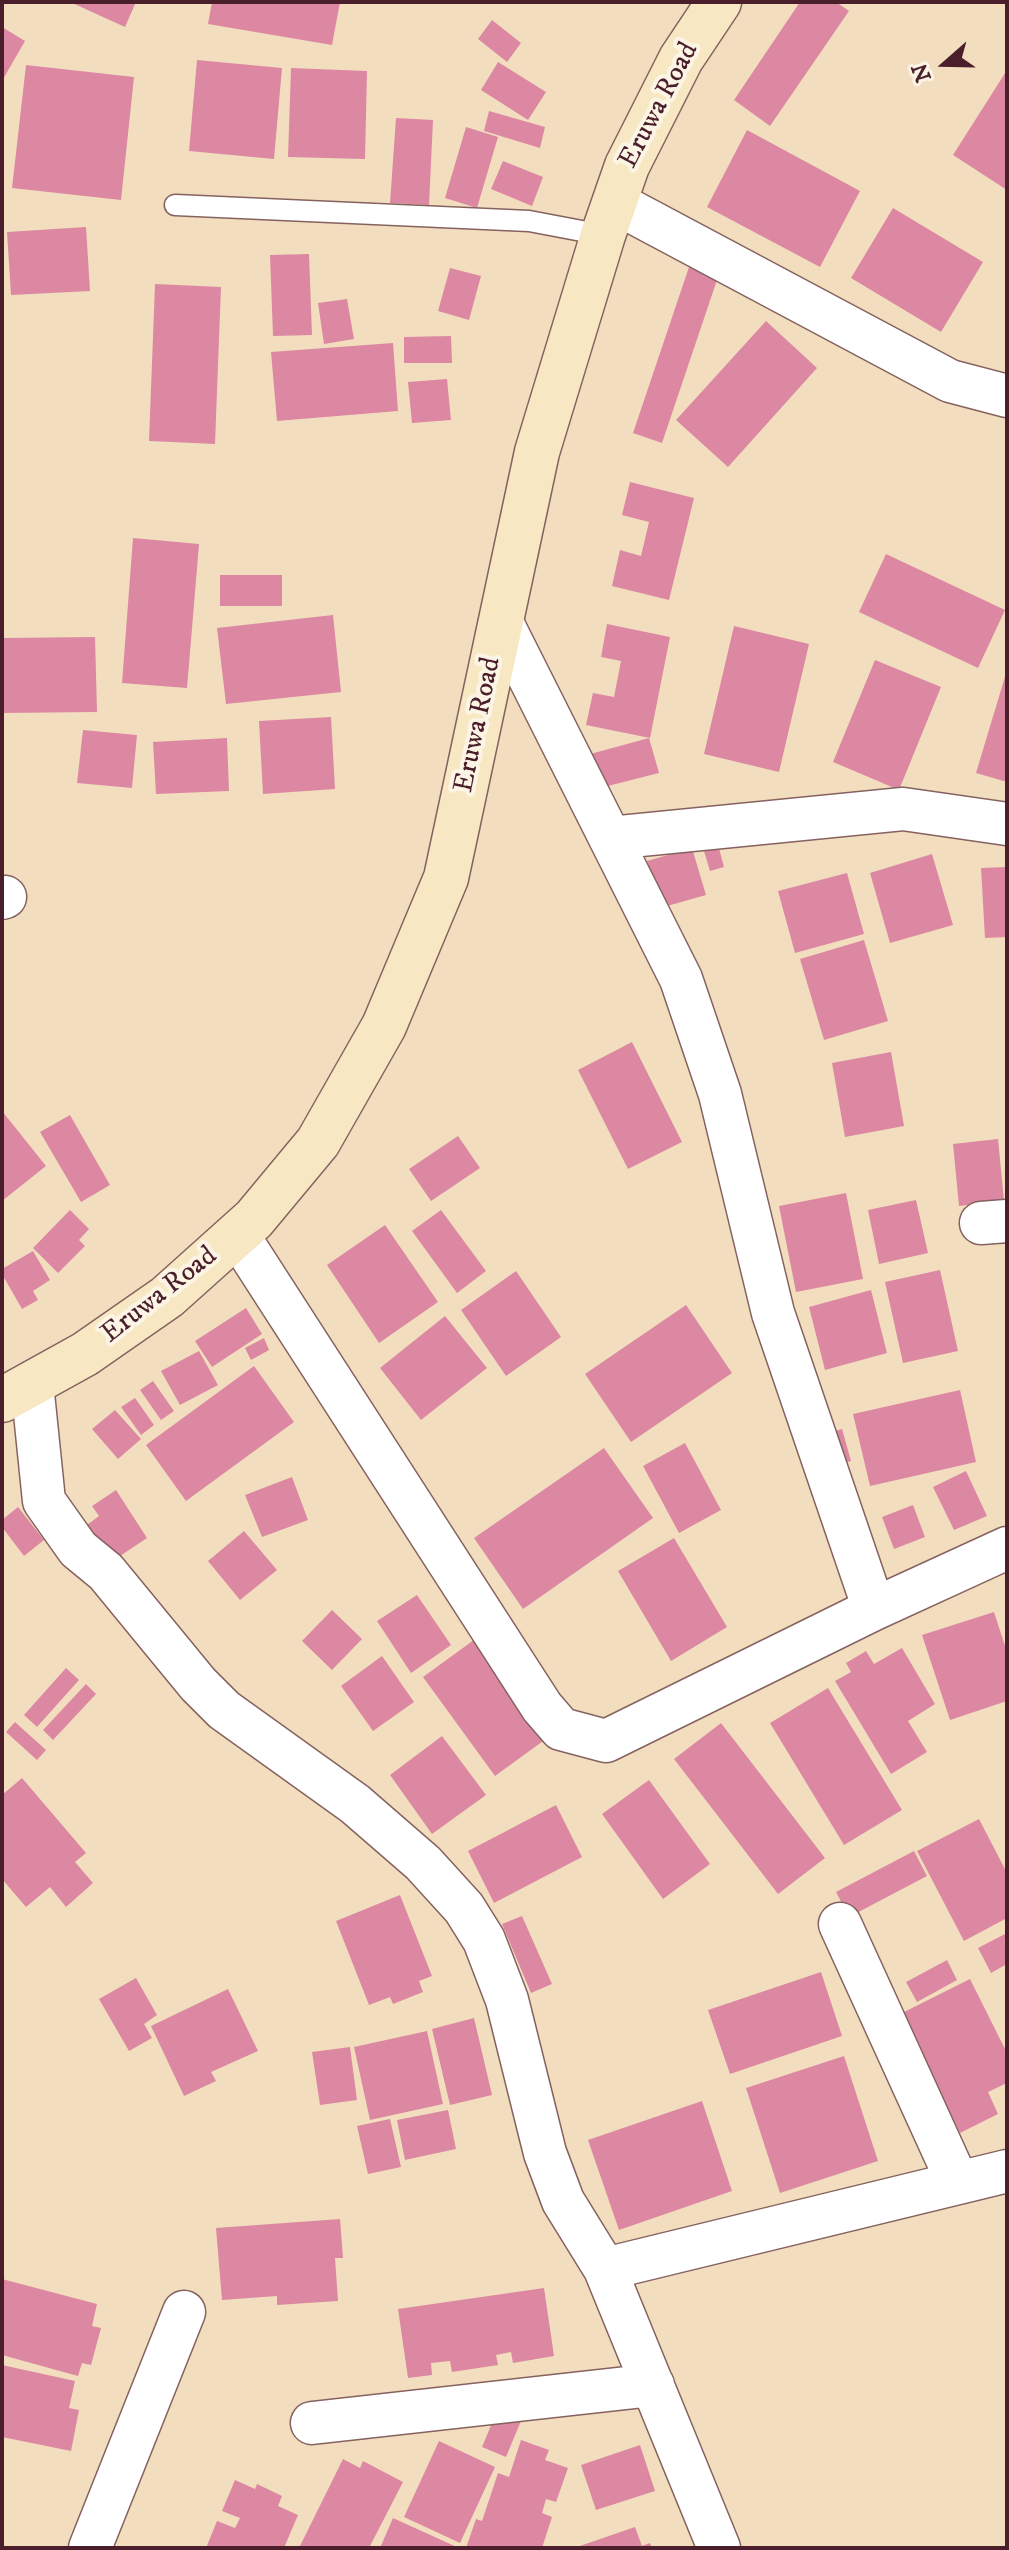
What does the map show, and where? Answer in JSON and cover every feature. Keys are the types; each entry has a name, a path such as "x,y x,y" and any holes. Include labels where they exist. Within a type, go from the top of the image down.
{"main road":[{"name":"Eruwa Road","path":"17,1392 85,1354 167,1297 254,1219 318,1142 384,1026 446,878 537,452 608,218 627,166 681,59 719,2"}],"street":[{"path":"608,218 950,381 1007,396"},
{"path":"501,621 681,979 720,1094 773,1313 874,1609"},
{"path":"610,838 903,809 1007,824"},
{"path":"237,1234 542,1707 561,1729 606,1741 874,1609 1007,1548"},
{"path":"17,1392 44,1501 78,1549 106,1572 198,1684 224,1710 355,1804 423,1863 464,1908 484,1940 507,2000 549,2165 563,2201 605,2269 719,2548"},
{"path":"840,1924 958,2183"},
{"path":"605,2269 1007,2171"},
{"path":"90,2548 184,2312"},
{"path":"312,2423 653,2385"}],"lane":[{"path":"175,205 529,221 608,218"}],"building":[{"path":"70,2 136,2 125,27"},
{"path":"212,2 340,2 332,45 208,24"},
{"path":"800,2 836,2 849,11 770,126 734,100"},
{"path":"492,20 521,43 507,62 478,39"},
{"path":"2,27 25,41 2,81"},
{"path":"197,60 282,68 274,159 189,151"},
{"path":"498,62 546,92 528,120 481,90"},
{"path":"26,65 134,77 121,200 12,188"},
{"path":"291,68 367,71 365,159 288,157"},
{"path":"1007,70 1007,190 953,155"},
{"path":"489,111 545,127 540,148 484,131"},
{"path":"396,118 433,120 429,205 390,203"},
{"path":"466,127 498,137 477,208 445,198"},
{"path":"747,130 860,191 820,267 707,207"},
{"path":"503,161 543,177 532,206 491,189"},
{"path":"893,208 983,262 941,332 851,278"},
{"path":"86,227 90,291 11,295 7,232"},
{"path":"309,254 312,335 273,336 270,255"},
{"path":"689,267 718,277 662,443 633,433"},
{"path":"450,268 481,276 469,320 438,311"},
{"path":"155,284 221,287 215,444 149,441"},
{"path":"347,299 354,339 324,344 318,303"},
{"path":"766,321 817,368 728,467 676,420"},
{"path":"451,336 452,363 404,363 404,337"},
{"path":"393,343 398,411 277,421 271,352"},
{"path":"447,379 451,420 412,423 408,382"},
{"path":"630,482 694,498 669,600 612,586 620,550 641,556 649,522 622,515"},
{"path":"133,538 199,544 187,688 122,683"},
{"path":"886,554 1005,610 978,668 859,612"},
{"path":"220,575 282,575 282,606 220,606"},
{"path":"333,615 341,692 226,704 217,628"},
{"path":"607,624 670,637 650,738 586,725 593,693 614,697 621,661 601,657"},
{"path":"734,626 809,644 779,772 704,754"},
{"path":"95,637 97,712 2,713 2,638"},
{"path":"875,660 941,687 899,790 833,762"},
{"path":"1007,670 1007,782 976,773"},
{"path":"331,717 335,789 263,794 259,721"},
{"path":"83,730 137,735 132,788 77,783"},
{"path":"227,738 229,791 156,794 153,742"},
{"path":"649,738 659,773 592,790 583,756"},
{"path":"716,837 724,867 710,871 701,841"},
{"path":"692,848 706,895 660,908 647,861"},
{"path":"932,854 953,925 890,943 870,873"},
{"path":"1007,867 1007,937 985,938 981,868"},
{"path":"847,873 864,934 795,953 778,891"},
{"path":"864,940 888,1021 824,1040 800,959"},
{"path":"632,1042 682,1142 628,1169 578,1070"},
{"path":"891,1052 904,1126 845,1137 832,1063"},
{"path":"2,1111 46,1166 2,1201"},
{"path":"70,1115 110,1185 81,1202 40,1132"},
{"path":"458,1136 480,1168 431,1201 409,1169"},
{"path":"998,1139 1004,1201 959,1206 953,1144"},
{"path":"846,1193 863,1279 796,1292 779,1206"},
{"path":"916,1200 928,1253 879,1264 868,1210"},
{"path":"70,1210 89,1229 79,1240 85,1246 58,1273 33,1248"},
{"path":"441,1210 486,1271 457,1293 412,1231"},
{"path":"385,1225 438,1302 379,1343 327,1265"},
{"path":"33,1251 50,1280 33,1291 38,1300 22,1309 2,1269"},
{"path":"940,1270 958,1351 903,1363 885,1282"},
{"path":"516,1271 561,1337 506,1376 461,1310"},
{"path":"871,1290 887,1353 825,1370 809,1307"},
{"path":"686,1305 732,1373 631,1442 585,1374"},
{"path":"246,1308 262,1334 212,1367 195,1341"},
{"path":"445,1316 487,1368 421,1420 380,1368"},
{"path":"264,1338 269,1350 251,1360 245,1348"},
{"path":"199,1351 218,1385 180,1405 161,1371"},
{"path":"254,1366 294,1422 186,1501 146,1445"},
{"path":"153,1381 174,1411 161,1420 140,1390"},
{"path":"960,1390 976,1462 870,1486 853,1414"},
{"path":"135,1398 154,1425 141,1435 121,1407"},
{"path":"115,1410 141,1439 118,1459 92,1429"},
{"path":"842,1429 851,1461 831,1467 822,1435"},
{"path":"685,1443 721,1510 679,1533 643,1466"},
{"path":"604,1448 653,1518 523,1609 474,1538"},
{"path":"966,1471 987,1516 954,1530 933,1487"},
{"path":"292,1477 308,1520 262,1537 245,1495"},
{"path":"116,1490 147,1538 111,1562 87,1525 99,1516 92,1506"},
{"path":"913,1505 925,1537 894,1549 882,1517"},
{"path":"18,1507 44,1540 24,1556 2,1527 2,1520"},
{"path":"244,1531 277,1570 240,1600 208,1561"},
{"path":"674,1538 727,1627 671,1661 618,1571"},
{"path":"417,1595 451,1645 411,1673 377,1621"},
{"path":"332,1610 362,1639 332,1670 302,1641"},
{"path":"994,1612 1007,1652 1007,1701 950,1720 922,1635"},
{"path":"478,1637 550,1736 495,1776 423,1677"},
{"path":"902,1648 935,1704 908,1721 927,1752 891,1774 835,1681 851,1672 846,1663 866,1651 874,1664"},
{"path":"382,1656 414,1702 373,1731 341,1686"},
{"path":"66,1668 79,1680 37,1727 24,1715"},
{"path":"86,1684 96,1694 53,1740 43,1730"},
{"path":"828,1688 902,1810 844,1845 770,1723"},
{"path":"15,1722 46,1750 37,1760 6,1732"},
{"path":"721,1723 825,1858 778,1894 674,1759"},
{"path":"442,1736 486,1795 432,1834 390,1775"},
{"path":"22,1778 86,1853 75,1862 93,1883 66,1907 50,1887 26,1907 2,1879 2,1795"},
{"path":"649,1780 710,1864 663,1899 602,1814"},
{"path":"556,1805 582,1857 494,1903 468,1851"},
{"path":"979,1819 1007,1873 1007,1918 964,1941 917,1851"},
{"path":"914,1851 927,1876 849,1917 836,1892"},
{"path":"400,1895 432,1976 419,1981 423,1992 393,2004 390,1997 369,2005 336,1921"},
{"path":"522,1916 552,1984 531,1993 502,1924"},
{"path":"1007,1933 1007,1964 991,1973 978,1948"},
{"path":"947,1960 957,1980 917,2002 906,1982"},
{"path":"821,1972 842,2036 730,2074 708,2010"},
{"path":"136,1978 157,2015 144,2024 152,2038 129,2051 99,1999"},
{"path":"970,1979 1007,2053 1007,2083 988,2092 998,2114 960,2133 947,2107 944,2108 898,2015"},
{"path":"228,1989 258,2051 211,2072 216,2081 184,2096 151,2026"},
{"path":"474,2018 492,2095 450,2105 432,2029"},
{"path":"427,2031 443,2104 370,2120 354,2047"},
{"path":"350,2047 357,2100 320,2105 312,2052"},
{"path":"844,2056 878,2161 780,2193 746,2088"},
{"path":"702,2101 732,2191 619,2230 588,2140"},
{"path":"448,2110 456,2149 405,2160 397,2120"},
{"path":"390,2119 401,2167 368,2174 357,2126"},
{"path":"340,2219 343,2258 335,2258 338,2301 277,2305 277,2296 222,2300 216,2228"},
{"path":"2,2279 97,2304 92,2326 101,2328 91,2365 82,2363 78,2376 2,2355"},
{"path":"544,2288 554,2356 513,2363 511,2352 496,2355 498,2365 452,2372 450,2361 431,2363 432,2375 408,2378 398,2309"},
{"path":"2,2365 75,2381 69,2408 79,2410 71,2451 2,2437"},
{"path":"497,2411 521,2421 506,2457 482,2447"},
{"path":"521,2440 549,2450 545,2460 568,2468 556,2502 546,2499 542,2513 552,2517 542,2548 466,2548 476,2519 482,2521 498,2473 509,2477"},
{"path":"439,2441 495,2467 460,2543 404,2517"},
{"path":"640,2445 655,2491 596,2510 581,2465"},
{"path":"343,2459 360,2468 363,2461 403,2482 369,2548 299,2548"},
{"path":"235,2480 255,2489 257,2484 282,2496 278,2506 298,2515 284,2548 206,2548 217,2521 235,2528 240,2518 222,2511"},
{"path":"393,2518 459,2548 380,2548"},
{"path":"635,2527 642,2546 650,2543 652,2548 574,2548"}]}
